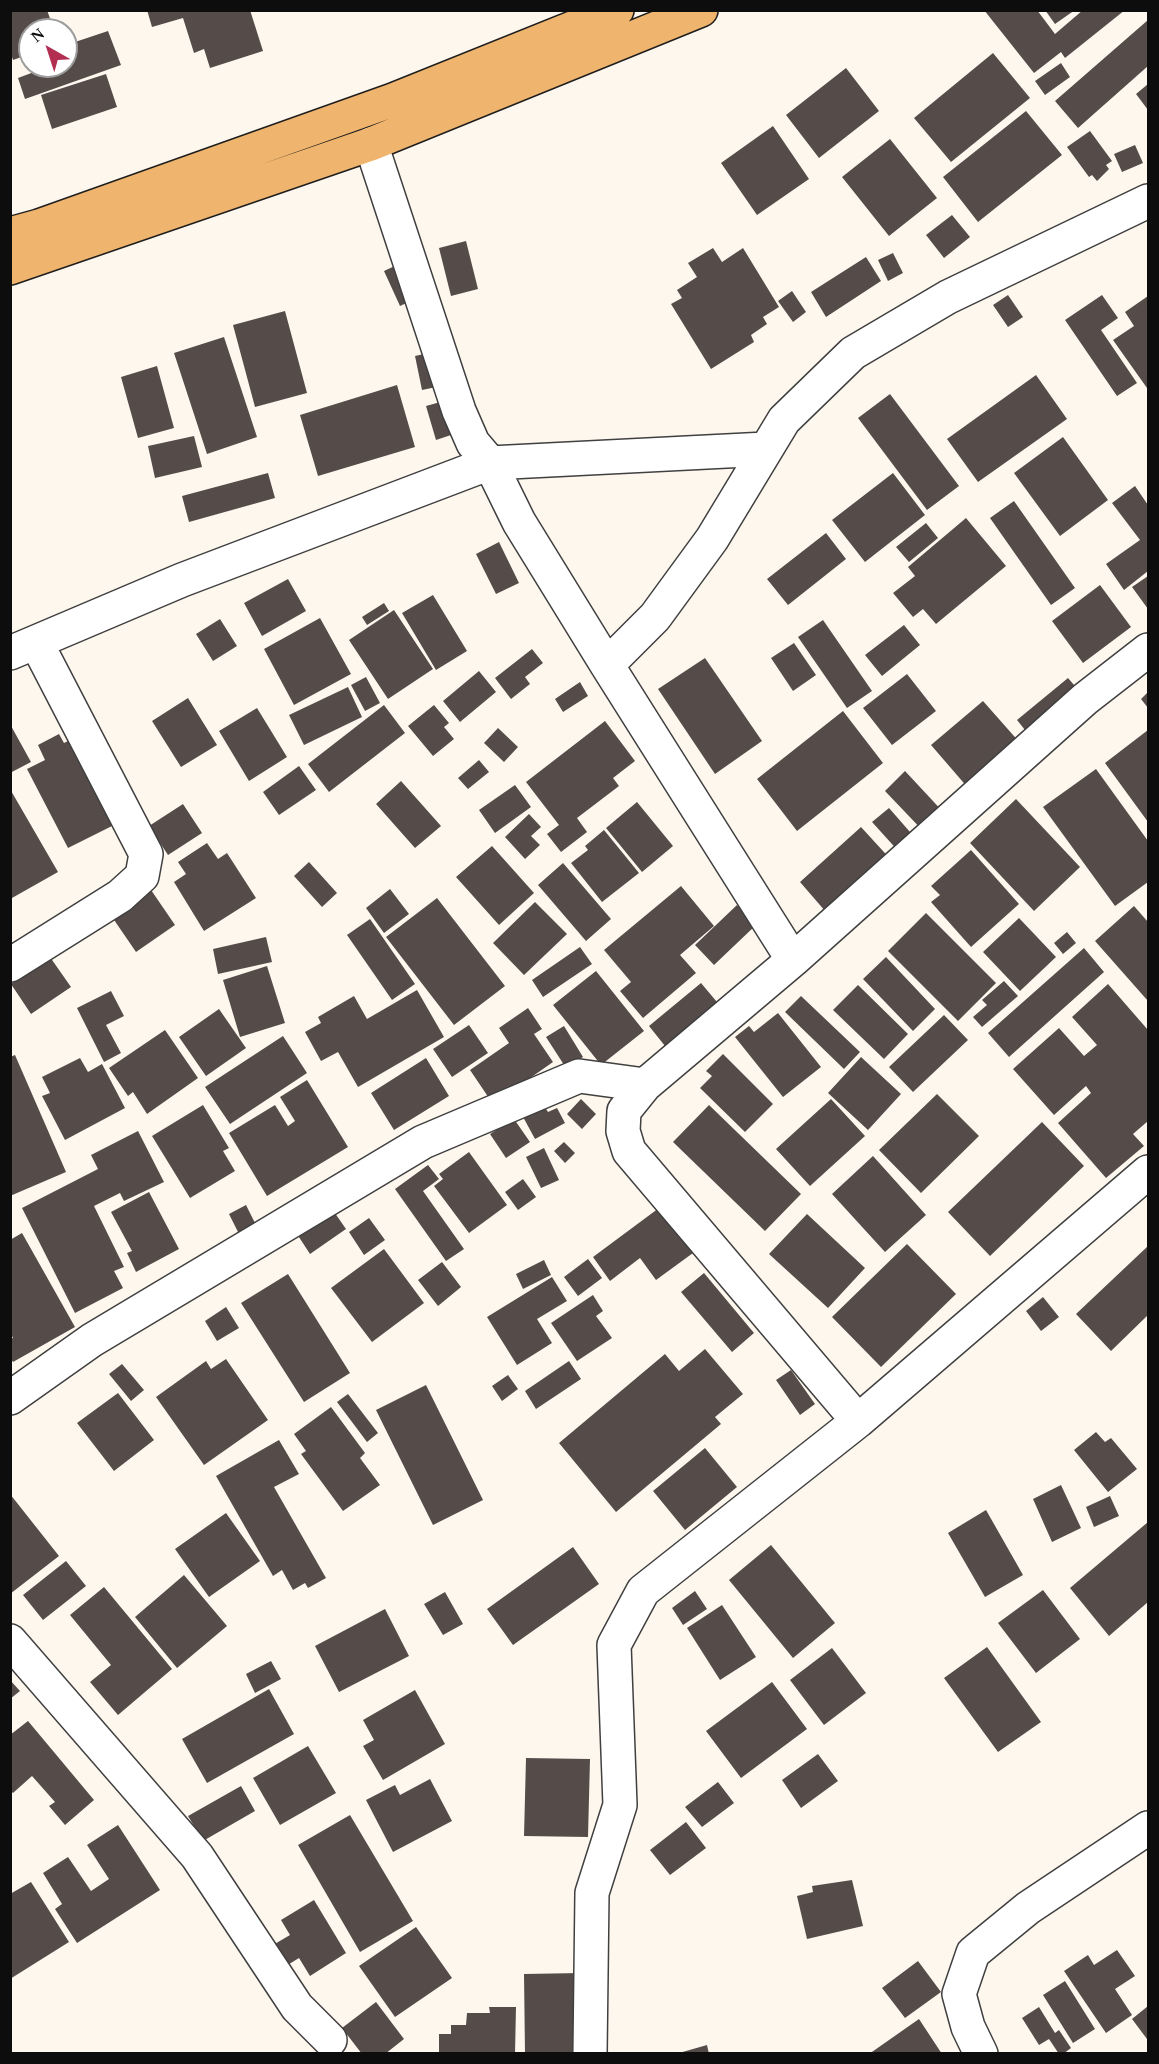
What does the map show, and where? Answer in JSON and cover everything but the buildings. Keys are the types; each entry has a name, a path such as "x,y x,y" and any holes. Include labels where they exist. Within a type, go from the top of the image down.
{"main road":[{"path":"10,234 39,226 393,100 617,10"},
{"path":"10,268 371,144 701,10"}],"street":[{"path":"371,144 459,411 474,442 490,463 519,522 607,665 794,960"},
{"path":"607,665 655,617 712,539 784,420 853,353 948,297 1149,201"},
{"path":"10,964 120,896 142,876 146,854 23,648 182,580 380,507 490,463 766,449"},
{"path":"858,1421 629,1151 623,1131 624,1112 645,1085 794,960 1085,699 1149,650"},
{"path":"10,1398 92,1340 423,1143 579,1076 645,1085"},
{"path":"590,2054 592,1893 620,1805 614,1645 643,1591 858,1421 1149,1172"},
{"path":"10,1641 197,1856 297,2007 330,2040"},
{"path":"981,2054 968,2027 959,1994 973,1953 1028,1908 1149,1828"}]}
